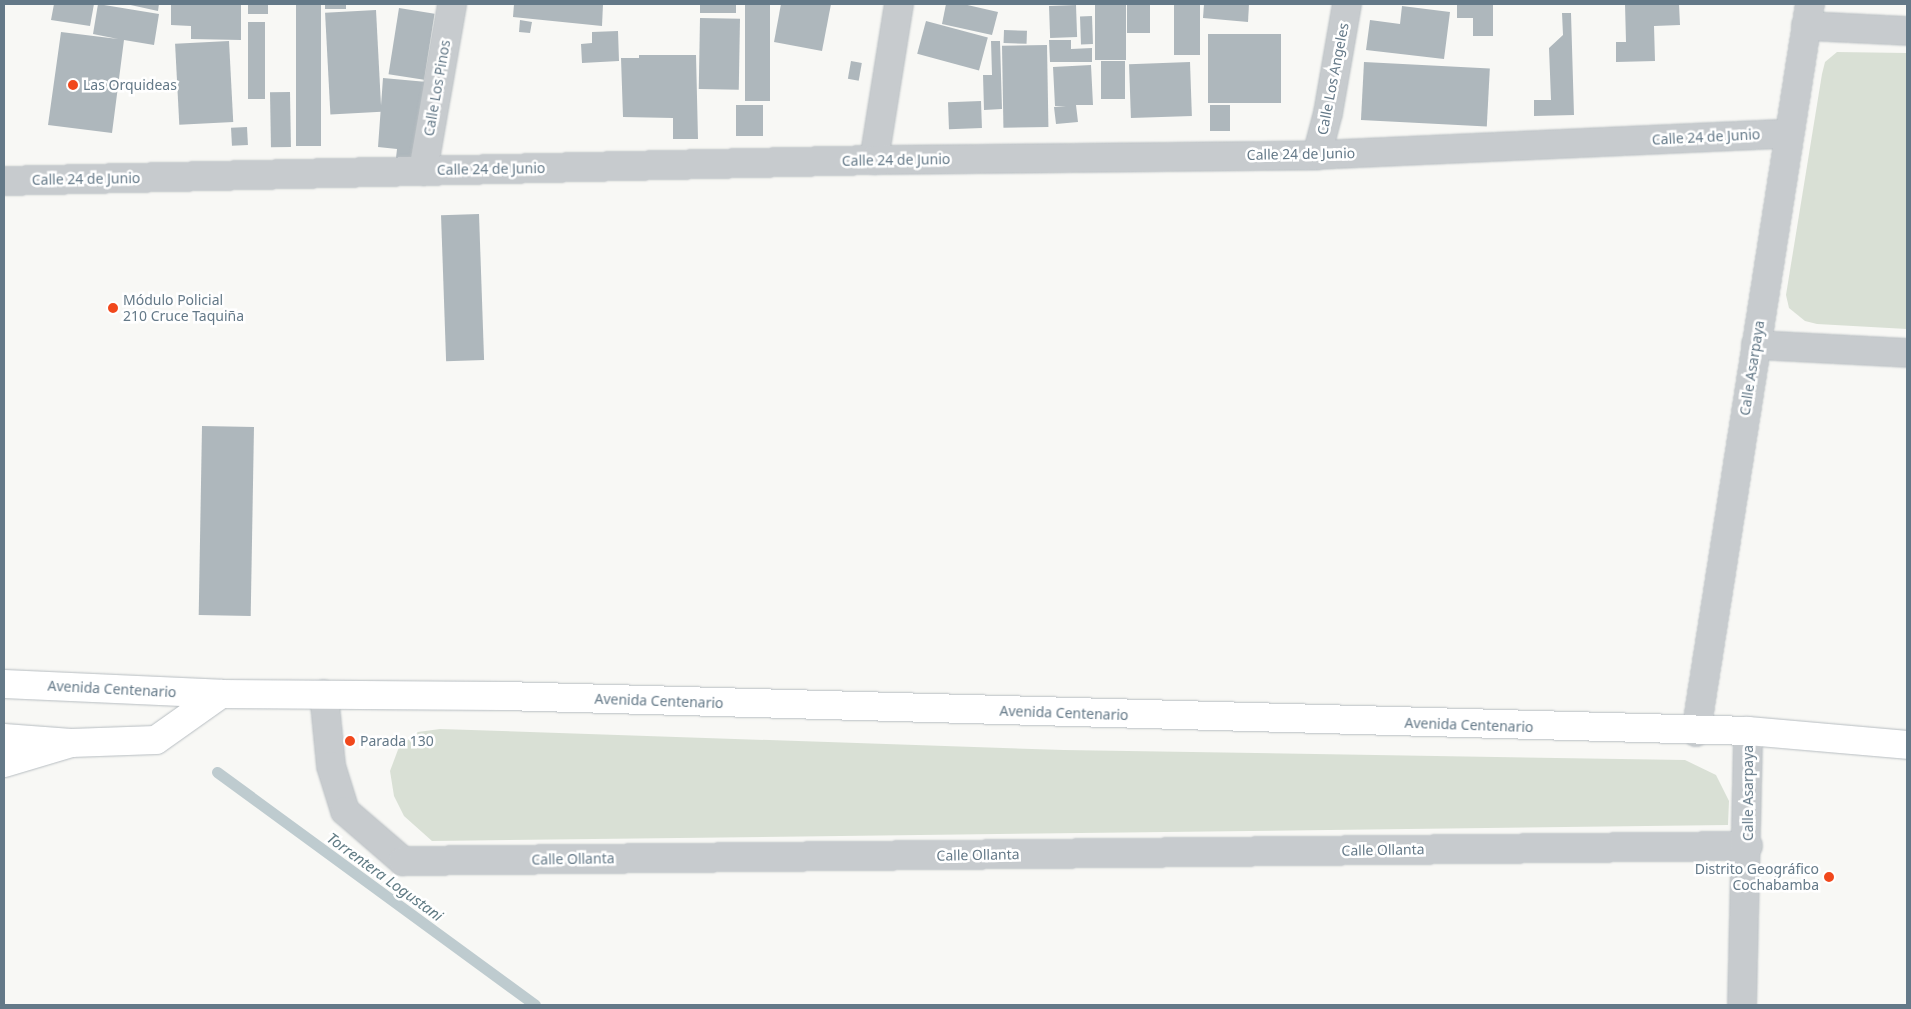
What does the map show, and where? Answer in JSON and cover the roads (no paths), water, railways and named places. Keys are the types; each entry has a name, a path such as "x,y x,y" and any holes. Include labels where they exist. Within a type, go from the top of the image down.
{"main road":[{"name":"Avenida Centenario","path":"4,684 221,694 514,696 1696,732 1748,731 1907,745"},
{"name":"Avenida Centenario","path":"4,738 71,744 156,740 221,694"},
{"path":"4,763 71,744"}],"street":[{"name":"Calle Los Pinos","path":"423,171 452,4"},
{"path":"874,160 899,4"},
{"name":"Calle Los Angeles","path":"1317,155 1328,112 1347,4"},
{"path":"1808,15 1907,31"},
{"name":"Calle Asarpaya","path":"1696,732 1808,15"},
{"name":"Calle 24 de Junio","path":"4,181 874,160 1317,155 1788,134"},
{"path":"1756,345 1907,353"},
{"name":"Calle Ollanta","path":"324,694 331,766 345,811 403,861 1748,846"},
{"name":"Calle Asarpaya","path":"1742,1005 1748,846 1748,731"}],"waterway":[{"name":"Torrentera Logustani","path":"217,772 535,1005"}],"place":[{"name":"Las Orquideas","path":"73,85"},
{"name":"Módulo Policial 210 Cruce Taquiña","path":"113,308"},
{"name":"Parada 130","path":"350,741"},
{"name":"Distrito Geográfico Cochabamba","path":"1829,877"}]}
